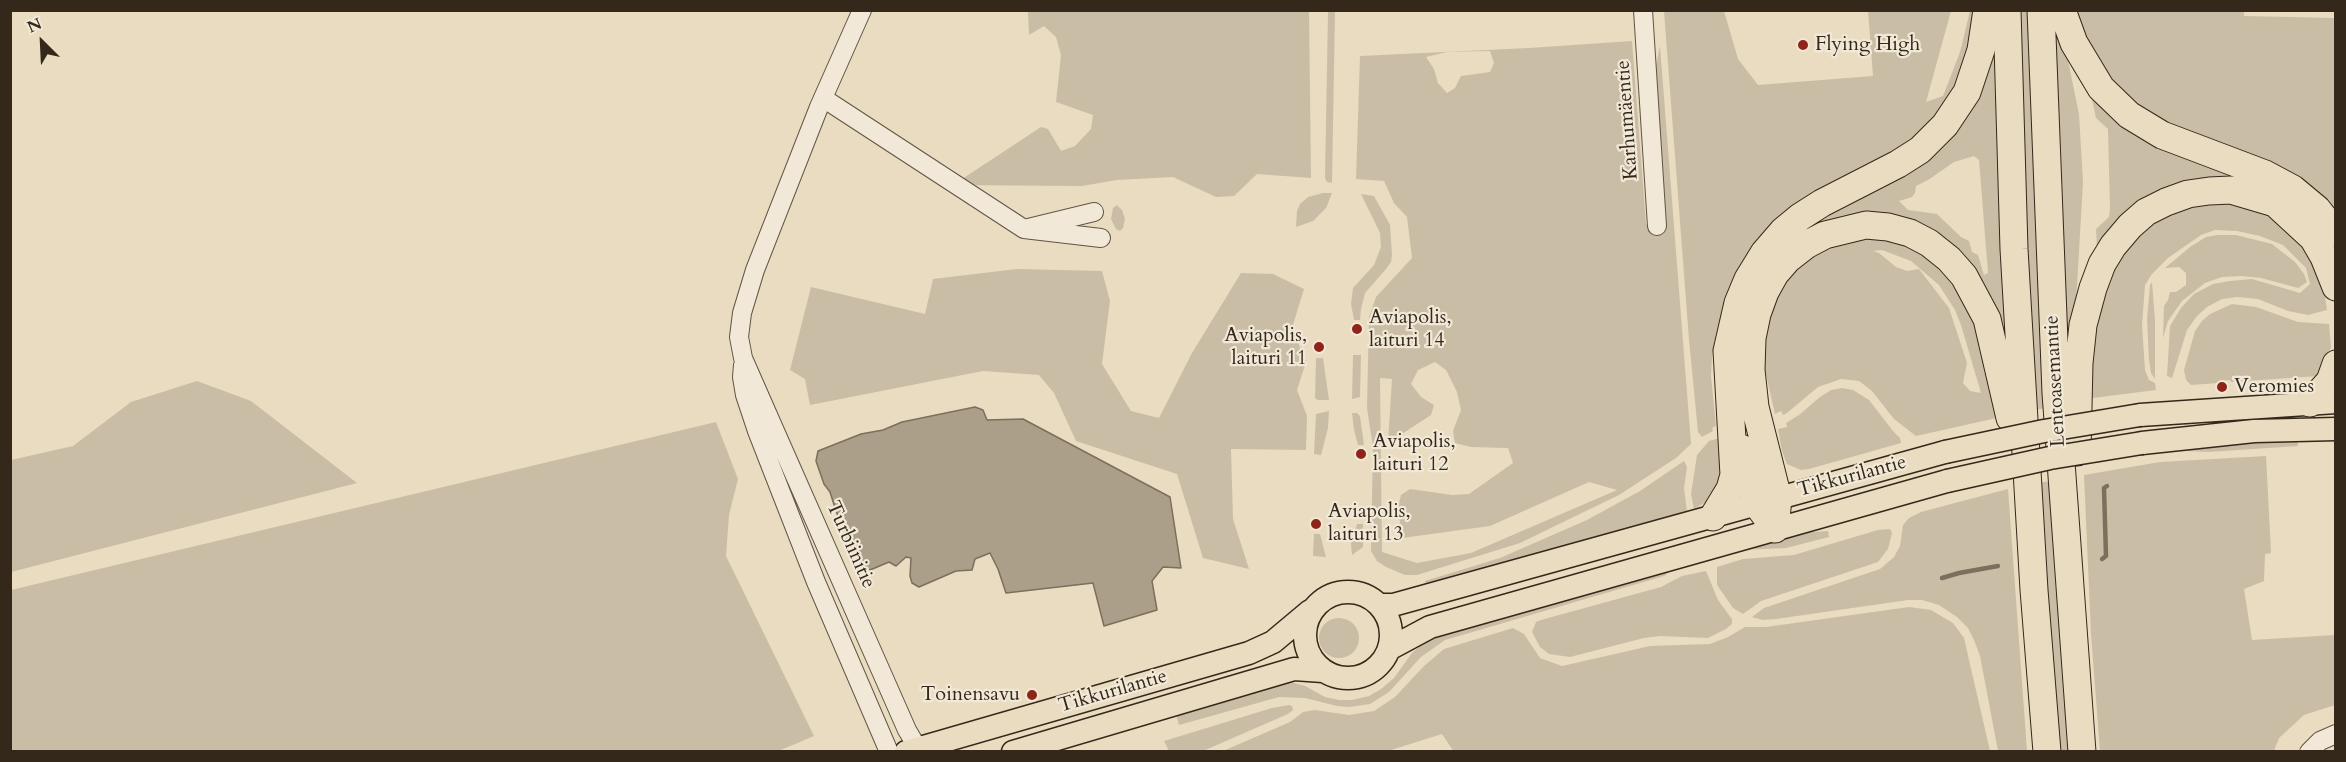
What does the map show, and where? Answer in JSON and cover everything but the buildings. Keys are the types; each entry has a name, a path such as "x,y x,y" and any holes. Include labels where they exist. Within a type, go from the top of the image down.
{"highway":[{"path":"1713,517 1730,489 1734,475 1726,368 1731,329 1748,279 1764,253 1783,231 1800,217 1920,150 1945,125 1967,92 1981,50 1987,10"},
{"name":"Lentoasemantie","path":"2007,10 2014,249 2047,752"},
{"name":"Lentoasemantie","path":"2041,10 2050,279 2082,752"},
{"path":"2062,10 2074,43 2101,88 2129,116 2162,135 2265,174 2293,189 2317,209 2336,233"},
{"path":"2069,584 2077,527 2076,442 2083,325 2102,264 2130,226 2146,212 2188,194 2231,190 2253,195 2275,203 2313,238 2324,257 2336,287"},
{"path":"1775,529 1768,501 1751,370 1752,338 1757,314 1775,274 1788,259 1825,235 1866,225 1888,227 1910,233 1929,243 1957,267 1973,290 1987,319 1995,348 2030,510"},
{"path":"2323,402 2336,364"},
{"path":"1731,412 1768,501"}],"main road":[{"name":"Tikkurilantie","path":"1379,605 1393,605 1945,452 2043,431 2140,415 2323,402"},
{"name":"Tikkurilantie","path":"1389,650 1430,627 1947,481 2050,458 2142,443 2254,431 2336,429"},
{"path":"1346,592 1368,596 1379,605 1385,612 1391,629 1389,650 1379,665 1367,674 1352,679 1337,678 1323,671 1312,661 1305,642 1305,626 1310,612 1326,597 1346,592"},
{"name":"Tikkurilantie","path":"915,750 1249,653 1273,642 1310,612"},
{"name":"Tikkurilantie","path":"1013,752 1294,669 1323,671"}],"street":[{"name":"Turbiinitie","path":"862,10 755,270 742,313 739,337 743,358 915,750"},
{"name":"Karhumäentie","path":"1643,10 1658,226"},
{"path":"824,98 1024,229 1101,238"},
{"path":"1024,229 1094,212"},
{"name":"Turbiinitie","path":"743,358 742,377 745,395 757,431 820,591 889,752"},
{"path":"2309,752 2320,741 2336,734"}],"shaded area":[{"path":"2244,10 2244,16 2335,18 2335,214 2167,128 2106,82 2071,11"},
{"path":"1028,11 1309,11 1311,178 1257,174 1234,196 1216,197 1173,177 1117,180 1082,186 953,185 1041,127 1048,129 1061,151 1075,146 1091,129 1093,115 1056,102 1061,55 1056,37 1044,26 1029,35"},
{"path":"1328,11 1335,11 1332,183 1327,182 1325,178"},
{"path":"1664,11 1724,11 1738,59 1758,85 1873,76 1868,11 1951,11 1926,102 1943,96 1960,52 1970,11 1979,11 1962,85 1931,130 1815,200 1725,307 1716,334 1712,357 1711,376 1716,426 1712,428 1713,431 1702,437 1698,432 1689,340"},
{"path":"2017,11 2032,11 2047,408 2033,410"},
{"path":"2054,11 2065,46 2079,114 2083,182 2073,355 2068,347 2063,301"},
{"path":"1993,23 1995,24 2008,352 2005,354 2000,344 1984,299 1967,270 1951,251 1907,226 1862,220 1842,224 1823,230 1793,247 1766,277 1752,307 1748,324 1744,353 1744,380 1749,419 1742,422 1736,374 1738,326 1746,297 1760,270 1773,251 1793,231 1818,213 1920,159 1938,145 1967,108 1985,61","holes":["1974,156 1979,160 1988,273 1984,275 1978,255 1972,252 1969,241 1961,237 1937,214 1908,210 1899,201 1912,197 1916,186 1954,162"]},
{"path":"1632,41 1646,224 1665,225 1655,71 1660,46 1691,444 1676,458 1619,495 1520,543 1417,575 1405,575 1377,561 1371,551 1373,447 1367,408 1369,317 1376,297 1412,258 1407,217 1394,203 1384,181 1356,179 1360,56","holes":["1490,51 1494,63 1490,72 1461,76 1455,88 1447,93 1438,83 1434,69 1426,57 1447,52","1435,362 1446,370 1457,392 1461,410 1453,431 1455,443 1471,447 1508,448 1513,463 1469,494 1452,495 1410,489 1401,495 1398,507 1402,538 1490,526 1589,482 1617,490 1471,553 1417,563 1382,552 1380,378 1392,379 1388,443 1431,415 1434,405 1421,397 1411,384 1418,370"]},
{"path":"2091,95 2236,172 2335,239 2335,254 2228,183 2097,248 2096,229 2109,217 2110,209 2108,129 2096,118"},
{"path":"1332,193 1326,208 1313,221 1296,227 1300,204 1308,197"},
{"path":"1361,194 1374,196 1390,225 1392,255 1391,262 1365,293 1360,320 1354,320 1351,304 1353,288 1374,265 1381,247 1380,233"},
{"path":"2215,197 2269,209 2311,255 2323,284 2327,310 2308,315 2288,311 2258,299 2237,297 2222,299 2207,307 2187,330 2172,378 2167,376 2170,326 2181,308 2194,294 2213,284 2252,279 2300,293 2310,284 2306,268 2283,245 2260,236 2237,231 2215,230 2201,235 2168,258 2152,274 2145,285 2142,325 2145,370 2149,380 2155,383 2156,390 2085,399 2090,322 2105,272 2153,216"},
{"path":"1117,205 1122,210 1125,219 1120,231 1116,229 1111,219 1113,208"},
{"path":"2236,235 2272,244 2295,262 2307,282 2298,288 2261,278 2241,276 2222,277 2205,283 2182,301 2168,321 2163,338 2164,306 2170,292 2176,292 2186,285 2186,273 2179,267 2165,268 2190,247 2206,237"},
{"path":"1861,236 1908,242 1947,268 1980,325 2001,417 1916,436 1894,419 1872,391 1859,381 1841,379 1818,387 1787,413 1783,415 1781,411 1775,414 1760,348 1769,300 1804,257","holes":["1882,250 1911,261 1939,285 1955,310 1981,393 1970,391 1963,383 1967,363 1949,308 1919,269 1907,271 1896,267 1873,251"]},
{"path":"1017,269 1102,271 1110,301 1102,364 1131,411 1159,418 1192,353 1241,273 1273,274 1304,289 1292,328 1306,362 1297,390 1307,416 1306,450 1231,449 1233,519 1249,569 1203,558 1177,474 1076,441 1054,393 1039,375 983,371 810,405 805,379 790,370 811,287 925,314 933,279"},
{"path":"2152,282 2155,379 2151,373 2149,360 2147,319"},
{"path":"2232,304 2256,307 2298,322 2329,324 2331,347 2319,376 2231,382 2230,380 2191,385 2186,380 2184,370 2195,331 2210,314"},
{"path":"1353,355 1361,355 1360,397 1352,399"},
{"path":"1316,358 1323,358 1329,400 1315,398"},
{"path":"197,381 251,401 357,483 11,572 11,460 73,446 131,402"},
{"path":"1842,388 1853,390 1869,400 1900,438 1901,443 1809,469 1801,470 1787,464 1778,429 1787,427 1786,423 1820,397 1831,390"},
{"path":"975,407 983,410 987,420 1023,419 1170,497 1181,568 1163,567 1152,581 1157,610 1104,626 1093,583 1006,593 990,553 975,559 972,570 956,571 919,587 912,583 910,576 911,558 906,557 896,566 889,562 870,570 855,557 830,492 824,484 816,461 818,451 861,434 883,430 902,422"},
{"path":"1329,411 1328,428 1321,455 1314,454 1316,414"},
{"path":"1352,413 1360,416 1364,445 1358,445 1354,430"},
{"path":"716,422 738,479 729,515 726,556 814,736 776,752 11,751 11,590"},
{"path":"1720,438 1724,475 1706,502 1694,509 1691,494 1697,455 1709,441"},
{"path":"2298,438 2298,446 2209,452 2186,451 2185,447"},
{"path":"2266,456 2271,553 2265,554 2264,581 2244,589 2252,640 2335,635 2335,705 2304,715 2279,738 2274,751 2100,751 2091,634 2084,475 2160,462"},
{"path":"1684,461 1687,467 1684,488 1687,512 1427,588 1425,581 1500,558 1587,520 1640,491"},
{"path":"2051,481 2071,751 2057,751 2036,483"},
{"path":"2008,489 2027,751 1998,751 1980,656 1974,640 1968,628 1957,617 1939,605 1922,600 1908,600 1776,619 1763,620 1752,617 1764,608 1880,569 1894,557 1900,546 1903,525 1909,518 1921,512"},
{"path":"1357,524 1363,524 1363,547 1352,555 1351,544"},
{"path":"1890,529 1892,533 1888,549 1878,562 1761,601 1743,614 1733,608 1717,585 1717,567 1743,559 1794,555 1878,530"},
{"path":"1828,531 1829,537 1786,548 1740,550 1797,533"},
{"path":"1314,534 1320,534 1326,557 1313,556"},
{"path":"1665,569 1667,574 1664,576 1445,640 1421,657 1389,692 1370,704 1349,707 1305,698 1279,697 1179,725 1176,714 1287,681 1305,686 1325,697 1339,700 1369,696 1394,678 1412,653 1436,636"},
{"path":"1706,571 1718,600 1732,619 1732,624 1726,629 1708,638 1660,636 1644,638 1570,657 1549,654 1540,647 1532,632 1536,622 1541,620 1661,587 1682,576"},
{"path":"1909,607 1931,610 1953,623 1964,638 1990,751 1454,752 1442,734 1388,751 1223,751 1290,722 1303,712 1315,710 1349,715 1374,711 1395,697 1424,666 1444,649 1513,628 1524,634 1540,658 1562,666 1650,646 1710,644 1745,627 1766,627"},
{"path":"1339,618 1353,624 1359,638 1353,652 1339,658 1325,652 1319,638 1325,624"},
{"path":"1289,705 1293,710 1288,714 1203,751 1169,751 1164,741 1272,708"}],"waterway":[{"path":"2102,559 2106,556 2104,488 2107,486"},
{"path":"1942,578 1998,566"}],"place":[{"name":"Flying High","path":"1803,45"},
{"name":"Aviapolis, laituri 14","path":"1357,329"},
{"name":"Aviapolis, laituri 11","path":"1319,347"},
{"name":"Veromies","path":"2222,387"},
{"name":"Aviapolis, laituri 12","path":"1361,454"},
{"name":"Aviapolis, laituri 13","path":"1316,524"},
{"name":"Toinensavu","path":"1032,695"}]}
